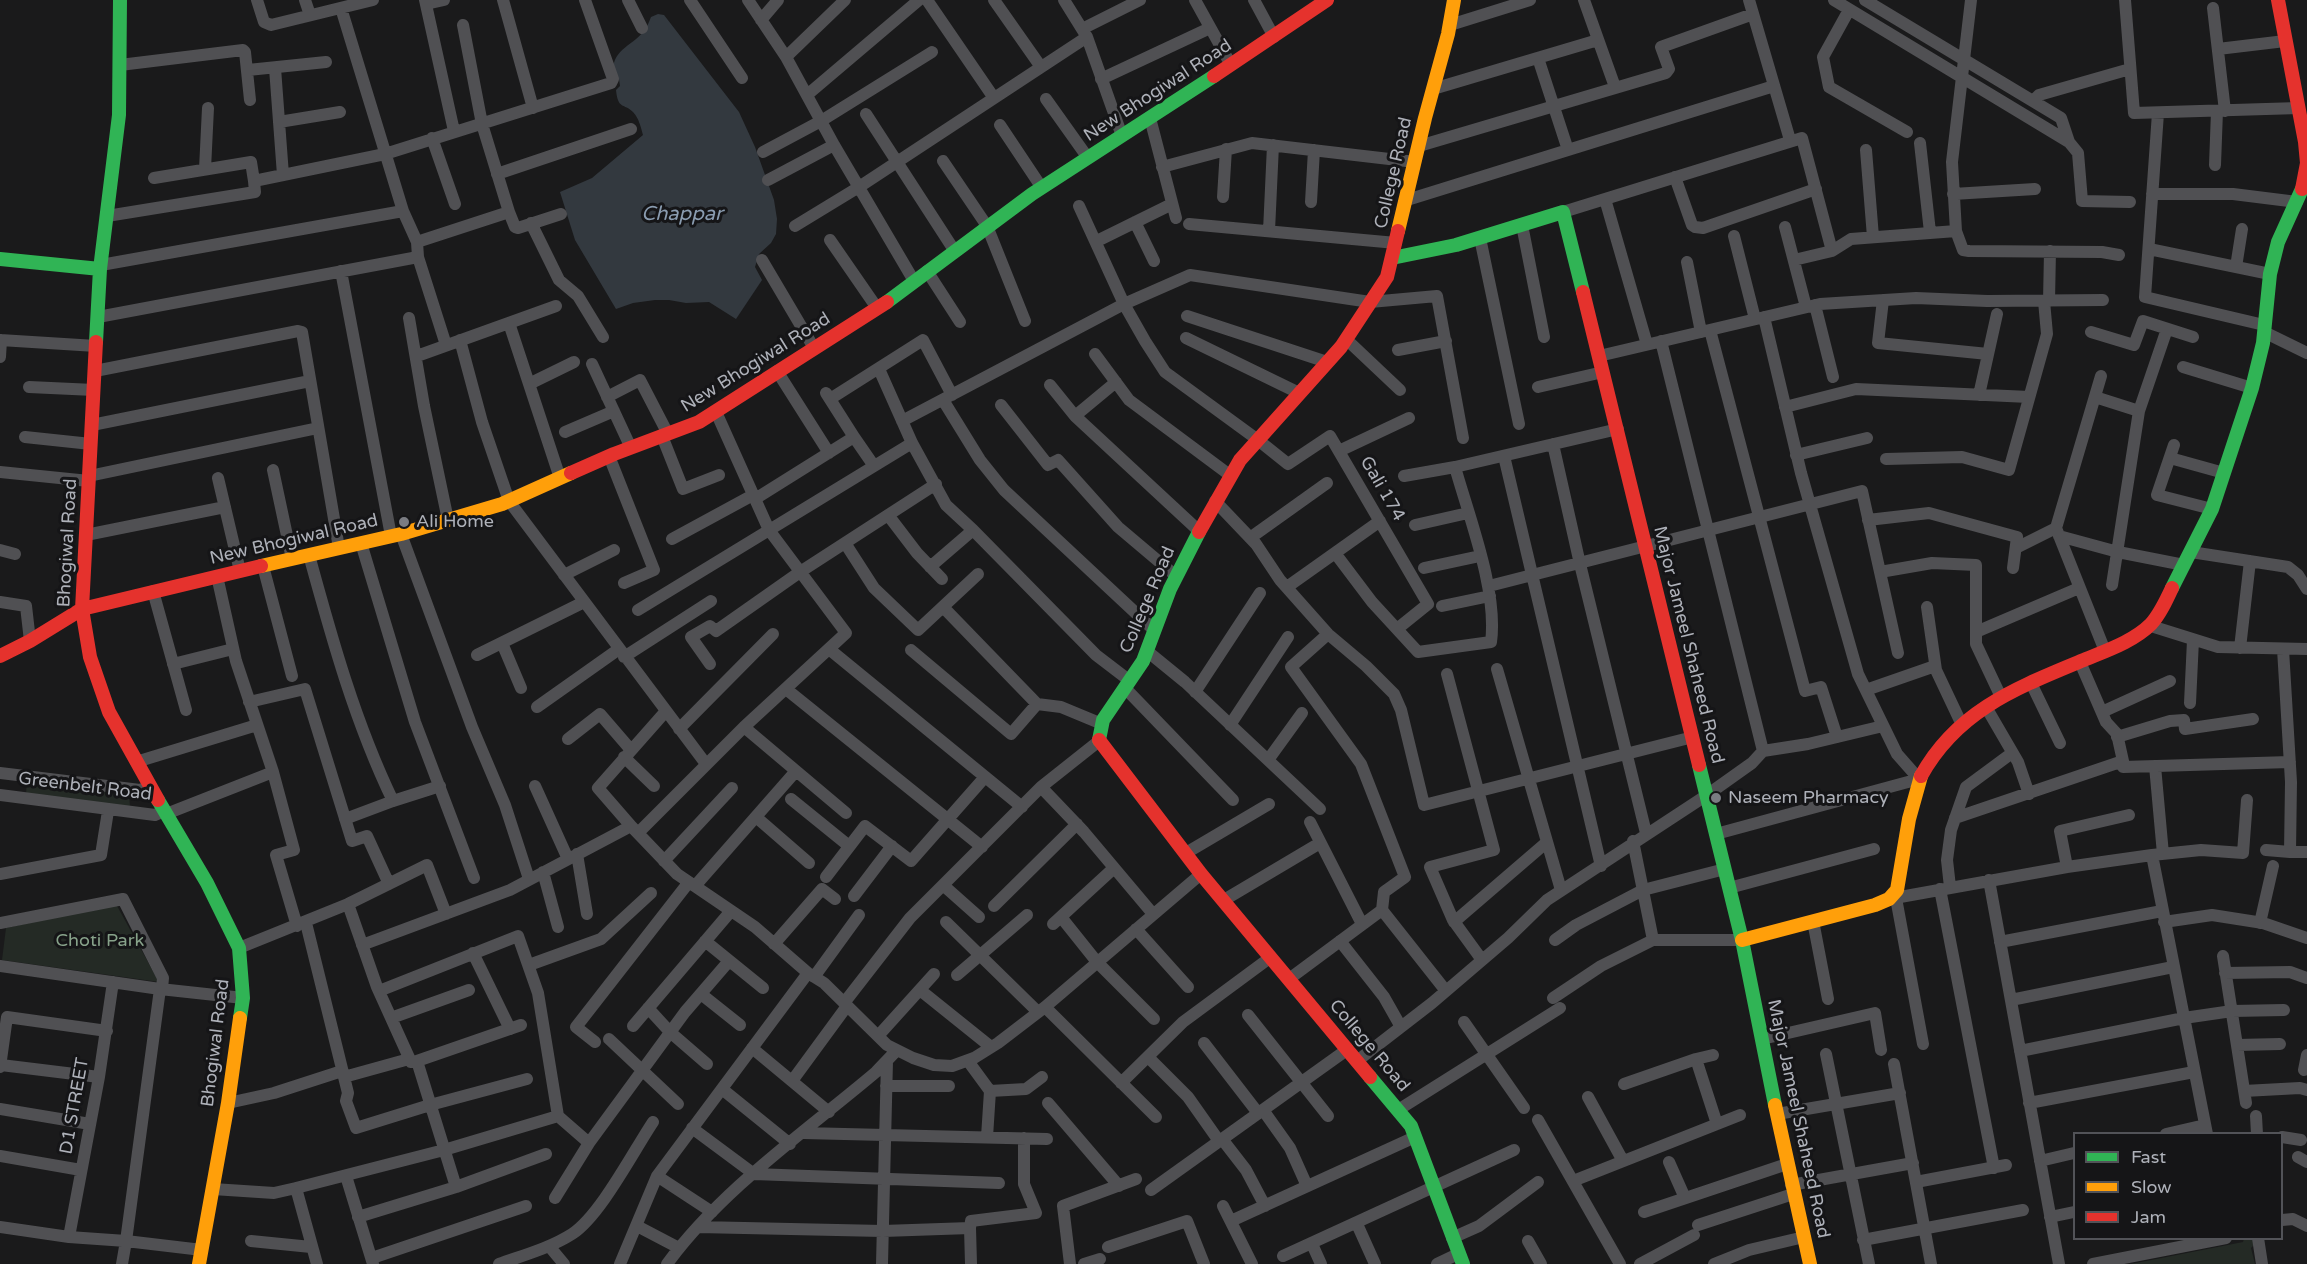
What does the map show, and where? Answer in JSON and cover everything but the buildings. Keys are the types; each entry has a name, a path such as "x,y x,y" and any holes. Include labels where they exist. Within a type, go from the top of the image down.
{"street":[{"name":"Bhogiwal Road","path":"120,0 119,115 100,267 82,609 90,657 109,712 207,883 239,948 243,998 228,1103 201,1257"},
{"path":"257,0 267,25 373,0"},
{"path":"305,0 309,15"},
{"path":"444,0 425,2 454,131"},
{"path":"503,0 533,108"},
{"path":"254,181 385,154 612,81 585,0"},
{"path":"628,0 642,28"},
{"path":"690,0 742,78"},
{"path":"748,0 786,57 834,145 914,281"},
{"path":"761,20 778,0"},
{"path":"786,57 845,0"},
{"path":"807,95 920,0"},
{"path":"927,0 994,98"},
{"path":"994,0 1041,67"},
{"path":"1064,0 1084,33 1122,136"},
{"path":"795,226 859,187 1041,67 1084,33 1140,0"},
{"path":"1195,0 1231,65"},
{"path":"1254,0 1274,37"},
{"name":"College Road","path":"1454,0 1450,26 1387,277 1346,339 1240,460 1215,501 1176,576 1143,661 1102,724 1099,741 1201,874 1411,1126 1461,1259"},
{"path":"1584,0 1615,87"},
{"path":"1749,0 1790,140"},
{"path":"1834,0 2069,142 2078,153 2082,201 2130,202"},
{"path":"1865,0 2061,118 2069,142"},
{"path":"1971,0 1952,162 1956,231 1963,250 2102,252 2119,255"},
{"path":"2125,0 2134,113 2299,108"},
{"path":"1923,1044 1893,898 1897,890 1908,825 1919,779 1928,762 1962,725 2001,697 2129,640 2151,626 2212,508 2224,473 2252,388 2264,328 2270,274 2278,242 2304,185 2307,163 2278,0"},
{"path":"1450,26 1523,1"},
{"name":"New Bhogiwal Road","path":"0,656 30,641 82,609 396,535 448,520 509,501 609,456 699,423 877,308 987,226 1274,37 1319,2"},
{"path":"341,8 403,211 417,242 418,257 446,345"},
{"path":"2213,8 2218,49 2221,111 2215,165"},
{"path":"1849,10 1823,57 1829,87 1907,132"},
{"path":"1419,146 1669,71 1661,47 1753,14"},
{"path":"463,25 482,124 516,228 561,213"},
{"path":"1101,79 1210,28"},
{"path":"1433,89 1598,40"},
{"path":"2218,49 2286,41"},
{"path":"120,66 236,50 245,52 250,100"},
{"path":"763,152 821,121 932,52"},
{"path":"1538,58 1568,150"},
{"path":"248,70 326,62"},
{"path":"275,68 283,175"},
{"path":"2033,101 2039,95 2130,69"},
{"path":"1407,200 1774,86"},
{"path":"1046,99 1088,158"},
{"path":"206,170 208,108"},
{"path":"2040,125 2048,111"},
{"path":"279,122 340,112"},
{"path":"2158,112 2145,297 2264,328 2307,353"},
{"path":"866,114 954,250"},
{"path":"1150,118 1176,218"},
{"path":"1000,125 1042,188"},
{"path":"497,174 631,129"},
{"path":"1392,258 1480,238 1799,137 1803,140 1832,251"},
{"path":"432,138 455,204"},
{"path":"1920,143 1930,232"},
{"path":"1162,167 1252,144 1415,162"},
{"path":"768,180 834,145"},
{"path":"1269,231 1273,145"},
{"path":"1223,197 1226,149"},
{"path":"1311,202 1314,150"},
{"path":"1866,150 1874,237"},
{"path":"943,161 987,226 1024,321"},
{"path":"107,216 255,192 251,162 154,178"},
{"path":"1675,177 1692,225 1703,228 1816,189"},
{"path":"1953,194 2035,189"},
{"path":"2152,194 2233,194 2296,202"},
{"path":"1605,199 1646,341"},
{"path":"1097,241 1172,204"},
{"path":"1079,206 1124,304 1144,341 1166,372 1258,440"},
{"path":"0,259 100,267 403,211"},
{"path":"417,242 509,212"},
{"name":"Major Jameel Shaheed Road","path":"1563,212 1730,888 1786,1164 1810,1264"},
{"path":"1135,222 1154,261"},
{"path":"531,224 559,280 578,296 603,337"},
{"path":"1189,224 1396,243"},
{"path":"1522,225 1544,337"},
{"path":"1785,227 1833,377"},
{"path":"2236,267 2242,229"},
{"path":"1794,260 1832,251 1851,239 1956,231"},
{"path":"1734,236 1760,318 1858,674 1897,754 1919,779"},
{"path":"1480,238 1519,424"},
{"path":"830,240 877,308"},
{"path":"2149,249 2270,274"},
{"path":"1886,459 1962,457 2009,470 2047,334 2050,251"},
{"path":"98,317 418,257"},
{"path":"762,260 814,348"},
{"path":"1687,262 1805,691 1821,687 1836,737"},
{"path":"341,271 396,535 505,805 529,879"},
{"path":"927,271 960,322"},
{"path":"902,422 1124,304 1190,275 1370,302 1437,296 1463,438"},
{"path":"1599,356 1811,306 1916,298 1987,302 2103,300"},
{"path":"1883,300 1878,343 1988,354"},
{"path":"417,356 556,306"},
{"path":"1979,395 1997,314"},
{"path":"1188,316 1327,362"},
{"path":"409,318 424,406 448,520"},
{"path":"2091,332 2134,345 2144,321 2193,337"},
{"path":"508,323 560,478"},
{"path":"2112,585 2139,411 2167,329"},
{"path":"95,371 298,331 304,336 339,548"},
{"path":"1186,338 1299,393"},
{"path":"1346,339 1400,390"},
{"path":"0,357 1,340 96,346"},
{"path":"460,340 482,422 509,501 706,764"},
{"path":"874,465 828,396 879,369 923,340 948,398 980,460 1004,490 1154,630"},
{"path":"1398,350 1446,341"},
{"path":"1661,341 1763,751"},
{"path":"1095,354 1129,400 1231,476"},
{"path":"529,384 574,362"},
{"path":"592,364 631,448"},
{"path":"2183,367 2252,388"},
{"path":"879,369 912,443 946,505 1095,655 1127,684 1233,800"},
{"path":"777,371 829,453"},
{"path":"1538,387 1603,372"},
{"path":"2101,376 2058,532 2105,651"},
{"path":"607,397 640,380 665,435 683,489 719,475"},
{"path":"92,425 310,381"},
{"path":"1075,416 1116,382"},
{"path":"1050,385 1075,416 1199,531"},
{"path":"29,387 94,390"},
{"path":"1785,407 1856,389 2029,397"},
{"path":"2095,397 2139,411"},
{"path":"1001,405 1048,465 1058,460 1118,527 1176,576"},
{"path":"566,432 614,411"},
{"path":"362,945 510,890 573,856 634,829 846,633 769,530 716,412"},
{"path":"1339,451 1409,418"},
{"path":"0,472 89,478 318,428"},
{"path":"1404,476 1455,467 1618,429"},
{"name":"Gali 174","path":"1258,440 1288,464 1330,436 1428,604 1397,629"},
{"path":"24,437 91,444"},
{"path":"672,539 754,497 855,437"},
{"path":"1796,454 1867,438"},
{"path":"639,610 912,443"},
{"path":"1553,444 1646,833"},
{"path":"2212,508 2157,495 2172,452 2224,473"},
{"path":"609,456 654,570 624,583"},
{"path":"1504,456 1601,866"},
{"path":"1335,553 1372,602 1418,652 1491,642 1494,621 1489,591 1455,467"},
{"path":"273,470 292,559"},
{"path":"218,478 240,571"},
{"path":"1250,538 1327,483"},
{"path":"691,637 710,626 716,631 800,572 936,484"},
{"path":"1442,606 1532,576 1862,491 1898,653"},
{"path":"1215,501 1250,538 1287,587 1328,634 1366,666 1394,694 1401,710 1424,805 1693,737"},
{"path":"86,535 225,507"},
{"path":"1415,525 1468,513"},
{"path":"1868,520 1929,513 2017,537 2013,568"},
{"path":"888,515 917,554 942,579"},
{"path":"1287,587 1380,521"},
{"path":"930,567 973,530"},
{"path":"2016,548 2058,532 2118,552 2184,565"},
{"path":"361,543 416,722 474,878"},
{"path":"845,543 874,588 918,630 978,574"},
{"path":"0,550 15,554"},
{"path":"564,575 614,550"},
{"path":"2191,552 2288,567 2298,575 2307,589"},
{"path":"309,555 347,690 372,757 393,801"},
{"path":"1424,568 1480,556"},
{"path":"2240,648 2250,561"},
{"path":"1880,572 1932,563 1977,566 1976,644 2001,697"},
{"path":"262,566 292,676"},
{"path":"217,576 233,649 273,772 294,850 276,855 302,924 348,1093 346,1101 356,1128 527,1079"},
{"path":"1976,632 2079,588"},
{"path":"153,591 186,710"},
{"path":"1195,692 1260,593"},
{"path":"537,707 621,653 711,601"},
{"path":"0,602 26,606 30,641"},
{"path":"477,655 584,602"},
{"path":"943,607 1037,704 1061,706 1102,724"},
{"path":"1927,607 1935,666 1962,725"},
{"path":"679,621 710,664"},
{"path":"2151,626 2218,647 2307,649"},
{"path":"679,729 773,634"},
{"path":"1328,634 1291,667 1361,764 1405,877 1384,892 1382,910 1446,991"},
{"path":"1230,725 1288,637"},
{"path":"2190,703 2193,640"},
{"path":"502,643 521,688"},
{"path":"173,664 233,649"},
{"path":"830,649 1022,807"},
{"path":"2283,649 2292,804 2290,852"},
{"path":"911,650 1011,734 1037,704"},
{"path":"1147,651 1195,692 1320,809"},
{"path":"2080,662 2102,712 2118,737 2123,767 2290,762"},
{"path":"1866,690 1935,666"},
{"path":"1497,669 1561,890"},
{"path":"1447,674 1494,850 1430,867 1454,922 1482,960"},
{"path":"2102,712 2170,681"},
{"path":"2031,683 2060,743"},
{"path":"249,702 305,689 352,841 367,836 389,884"},
{"path":"786,689 982,847"},
{"path":"1986,707 2012,753 2029,794"},
{"path":"666,711 598,788 677,874 755,927 811,975 824,983 896,1051 934,1065 951,1066 968,1061 991,1047 1041,1009 1201,874"},
{"path":"1268,760 1302,713"},
{"path":"568,740 600,714 627,753 654,786"},
{"path":"2118,737 2170,721 2184,720 2185,729 2253,719"},
{"path":"136,762 257,725"},
{"path":"1357,1060 1446,991 1547,900 1707,795 1752,763 1763,751 1883,726"},
{"path":"744,727 846,813"},
{"path":"792,1081 845,1004 910,918 1041,787 1099,741"},
{"path":"1916,1182 2000,1166 1945,888 1951,830 1966,787 2012,753"},
{"path":"1955,818 2123,761"},
{"path":"2155,766 2157,854 2163,917 2206,1129 2182,1132"},
{"path":"595,1042 576,1028 692,884 796,771"},
{"name":"Greenbelt Road","path":"0,795 108,811 155,815 273,772"},
{"name":"Greenbelt Road","path":"0,773 140,790 150,786"},
{"path":"14,796 18,776"},
{"path":"826,877 865,826 911,861 985,777"},
{"path":"1716,834 1919,779"},
{"path":"345,819 440,786"},
{"path":"535,786 573,856 587,914"},
{"path":"1041,787 1077,824 1153,914"},
{"path":"664,861 732,788"},
{"path":"791,799 849,846"},
{"path":"1398,1110 1486,1055 1601,966 1653,940 1742,940 1875,905 1893,898 1989,880 2157,854 2200,850 2243,853 2247,800"},
{"path":"1186,853 1269,804"},
{"path":"0,874 101,855 108,811"},
{"path":"2067,867 2060,831 2129,815"},
{"path":"756,817 809,863"},
{"path":"1310,822 1362,924"},
{"path":"994,906 1077,824"},
{"path":"1454,922 1547,842"},
{"path":"1634,842 1653,940"},
{"path":"1224,900 1320,843"},
{"path":"854,896 892,846"},
{"path":"1730,888 1874,849"},
{"path":"2266,850 2307,852"},
{"path":"239,948 348,904 427,865 446,914"},
{"path":"2260,923 2273,866"},
{"path":"1114,868 1057,920 1154,1019"},
{"path":"1555,940 1576,925 1643,890 1725,869"},
{"path":"543,872 558,927"},
{"path":"1989,880 2060,1264"},
{"path":"943,885 979,917"},
{"path":"774,944 822,889 834,900"},
{"path":"529,965 601,939 651,893"},
{"path":"0,922 123,899 164,978 122,1264"},
{"path":"348,904 379,991 413,1060 456,1187"},
{"path":"1289,979 1382,910"},
{"path":"633,1026 731,911"},
{"path":"620,1264 657,1176 752,1048 859,915"},
{"path":"957,975 1026,915"},
{"path":"2001,942 2163,917 2212,915 2260,923 2307,939"},
{"path":"1813,921 1828,999"},
{"path":"946,922 1156,1117"},
{"path":"1136,928 1188,987"},
{"path":"379,991 518,936 538,993 558,1116 590,1143"},
{"path":"705,941 763,988"},
{"path":"1340,941 1384,997 1401,1027"},
{"path":"228,1103 343,1074 413,1060 515,1027 474,953"},
{"path":"2223,956 2245,1097 2300,1088 2307,1090"},
{"path":"1121,1083 1184,1022 1271,957"},
{"path":"555,1198 590,1143 670,1032 729,961"},
{"path":"0,966 243,998"},
{"path":"2011,1000 2173,967"},
{"path":"2225,973 2290,972 2307,978"},
{"path":"878,1036 934,974"},
{"name":"D1 STREET","path":"69,1237 107,1031 113,982"},
{"path":"391,1018 469,990"},
{"path":"920,990 991,1047"},
{"path":"701,994 740,1025"},
{"path":"648,1008 670,1032 707,1064"},
{"path":"2020,1051 2184,1018 2232,1011 2284,1010"},
{"path":"1762,1039 1875,1013 1881,1050"},
{"path":"1248,1015 1328,1116"},
{"path":"99,1077 0,1066 7,1017 107,1031"},
{"path":"1464,1022 1524,1108"},
{"path":"609,1039 678,1104"},
{"path":"1204,1043 1290,1148 1307,1186"},
{"path":"2237,1045 2280,1044"},
{"path":"752,1048 829,1112"},
{"path":"1151,1190 1348,1048"},
{"path":"667,1264 712,1212 876,1072 896,1051"},
{"path":"1826,1054 1869,1264"},
{"path":"1624,1084 1713,1055"},
{"path":"2304,1070 2307,1055"},
{"path":"1148,1057 1188,1097 1246,1170 1265,1206"},
{"path":"1696,1059 1717,1124"},
{"path":"882,1264 886,1061"},
{"path":"968,1061 990,1091 987,1137"},
{"path":"1894,1064 1931,1264"},
{"path":"2029,1103 2194,1072"},
{"path":"990,1091 1026,1089 1042,1077"},
{"path":"886,1086 949,1086"},
{"path":"722,1089 790,1144"},
{"path":"1777,1114 1900,1093"},
{"path":"1588,1097 1623,1161"},
{"path":"1048,1103 1119,1186"},
{"path":"0,1109 90,1125"},
{"path":"1573,1181 1740,1115"},
{"path":"213,1189 274,1193 444,1150 558,1116"},
{"path":"2256,1116 2257,1132"},
{"path":"1538,1120 1620,1264"},
{"path":"502,1264 549,1246 572,1234 589,1221 653,1122"},
{"path":"692,1128 754,1174 999,1183"},
{"path":"804,1133 1047,1139"},
{"path":"1231,1221 1415,1137"},
{"path":"2283,1137 2301,1140"},
{"path":"971,1264 971,1221 1036,1213 1024,1184 1024,1138"},
{"path":"1283,1257 1514,1150"},
{"path":"2040,1161 2073,1153"},
{"path":"358,1217 456,1187 546,1154"},
{"path":"0,1156 81,1170"},
{"path":"1669,1162 1685,1198"},
{"path":"1640,1264 1696,1230 1792,1189 1850,1174 1912,1163"},
{"path":"1644,1212 1786,1164"},
{"path":"346,1176 372,1261 526,1206"},
{"path":"657,1176 712,1212"},
{"path":"1070,1264 1063,1206 1136,1179"},
{"path":"1452,1238 1479,1226 1538,1182"},
{"path":"296,1188 316,1264"},
{"path":"1223,1206 1252,1264"},
{"path":"1863,1240 2023,1210"},
{"path":"2050,1217 2073,1212"},
{"path":"2283,1220 2293,1219 2307,1226"},
{"path":"1108,1247 1187,1221 1204,1264"},
{"path":"1357,1224 1375,1264"},
{"path":"637,1226 679,1248"},
{"path":"0,1227 69,1237 126,1241 201,1257"},
{"path":"698,1227 883,1231 970,1228"},
{"path":"1714,1264 1749,1250 1804,1237"},
{"path":"2093,1264 2221,1240"},
{"path":"2258,1240 2262,1264"},
{"path":"251,1241 311,1247"},
{"path":"1528,1241 1541,1264"},
{"path":"1312,1244 1321,1264"},
{"path":"549,1246 564,1264"},
{"path":"1084,1264 1100,1259"},
{"path":"1437,1264 1461,1259"}],"green space":[{"path":"27,780 129,792 130,807 26,794"},
{"name":"Choti Park","path":"116,904 159,982 2,960 6,928"},
{"path":"2244,1240 2255,1240 2256,1243 2251,1248 2255,1264 2131,1264 2243,1242"}],"water":[{"name":"Chappar","path":"658,14 664,15 739,112 755,147 774,200 777,219 776,234 771,243 759,254 755,267 762,280 736,319 709,302 686,303 655,300 633,303 616,309 575,240 560,192 592,178 643,135 635,114 618,101 616,90 620,86 619,79 613,76 613,67 618,54 639,37 651,17"}],"traffic: fast":[{"path":"96,342 100,269 119,115 120,0"},
{"path":"887,302 1032,194 1214,76"},
{"path":"2172,588 2212,509 2252,388 2263,343 2270,274 2278,242 2302,189"},
{"path":"1392,258 1456,245 1563,212 1583,292"},
{"path":"0,259 100,269"},
{"path":"1099,740 1103,720 1143,661 1170,589 1199,532"},
{"path":"1699,765 1742,940 1775,1105"},
{"path":"158,800 207,883 239,948 243,998 240,1018"},
{"path":"1370,1077 1411,1126 1463,1264"}],"traffic: slow":[{"path":"1398,231 1448,34 1454,0"},
{"path":"261,566 401,534 502,504 571,473"},
{"path":"1742,940 1875,905 1889,899 1897,890 1909,819 1921,776"},
{"path":"199,1264 228,1103 240,1018"},
{"path":"1775,1105 1810,1264"}],"traffic: jam":[{"path":"1214,76 1327,0"},
{"path":"2278,0 2305,142 2307,163 2302,189"},
{"path":"1199,532 1240,460 1341,347 1387,277 1398,231"},
{"path":"1583,292 1699,765"},
{"path":"571,473 699,422 887,302"},
{"path":"96,342 82,609 90,657 109,712 158,800"},
{"path":"0,656 30,641 82,609 261,566"},
{"path":"1921,776 1953,733 1992,703 2037,680 2120,644 2144,630 2157,616 2172,588"},
{"path":"1099,740 1201,874 1370,1077"}],"place":[{"name":"Ali Home","path":"404,522"},
{"name":"Naseem Pharmacy","path":"1716,798"}]}
